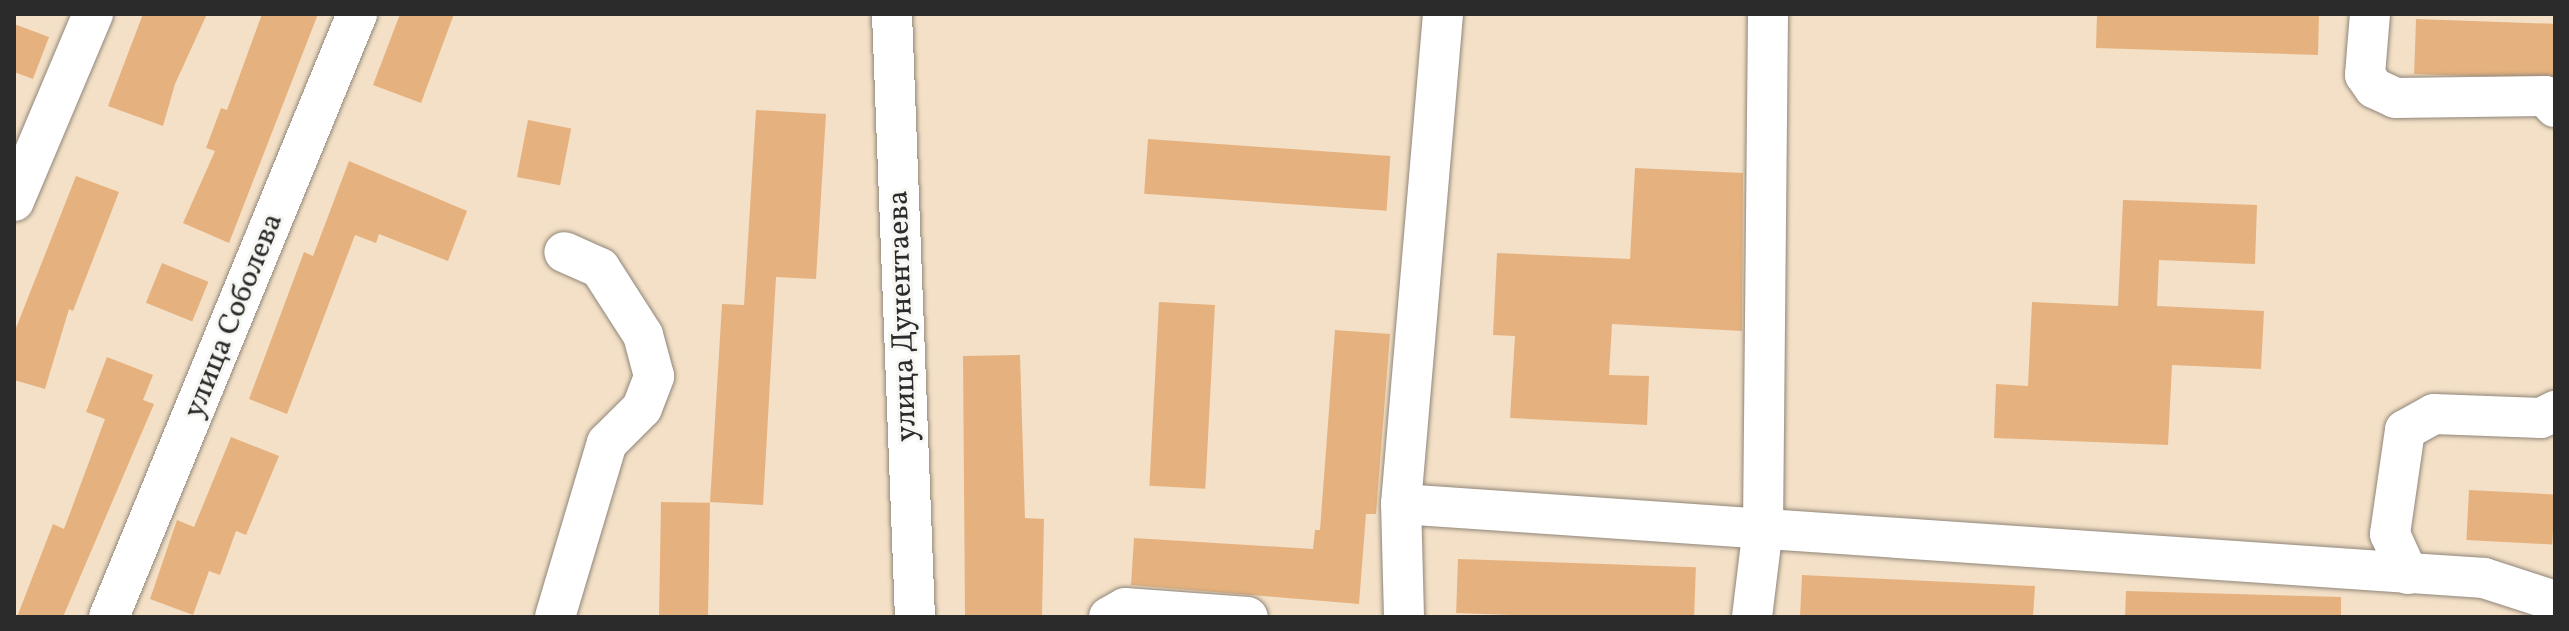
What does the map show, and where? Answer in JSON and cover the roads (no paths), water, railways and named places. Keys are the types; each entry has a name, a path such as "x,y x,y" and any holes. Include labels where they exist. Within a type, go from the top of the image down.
{"street":[{"path":"14,201 93,14"},
{"name":"улица Соболева","path":"109,617 357,14"},
{"path":"865,14 893,29"},
{"path":"1404,617 1401,504 1443,14"},
{"path":"1752,617 1763,527 1768,14"},
{"path":"2370,14 2365,75 2385,93 2395,98 2545,96 2555,107"},
{"name":"улица Дунентаева","path":"893,29 915,617"},
{"path":"555,617 607,443 642,408 654,376 643,335 600,268 564,252"},
{"path":"2408,574 2390,534 2405,430 2434,414 2541,418 2555,411"},
{"path":"1401,504 2484,578 2555,601"},
{"path":"1109,617 1125,608 1248,617"}]}
